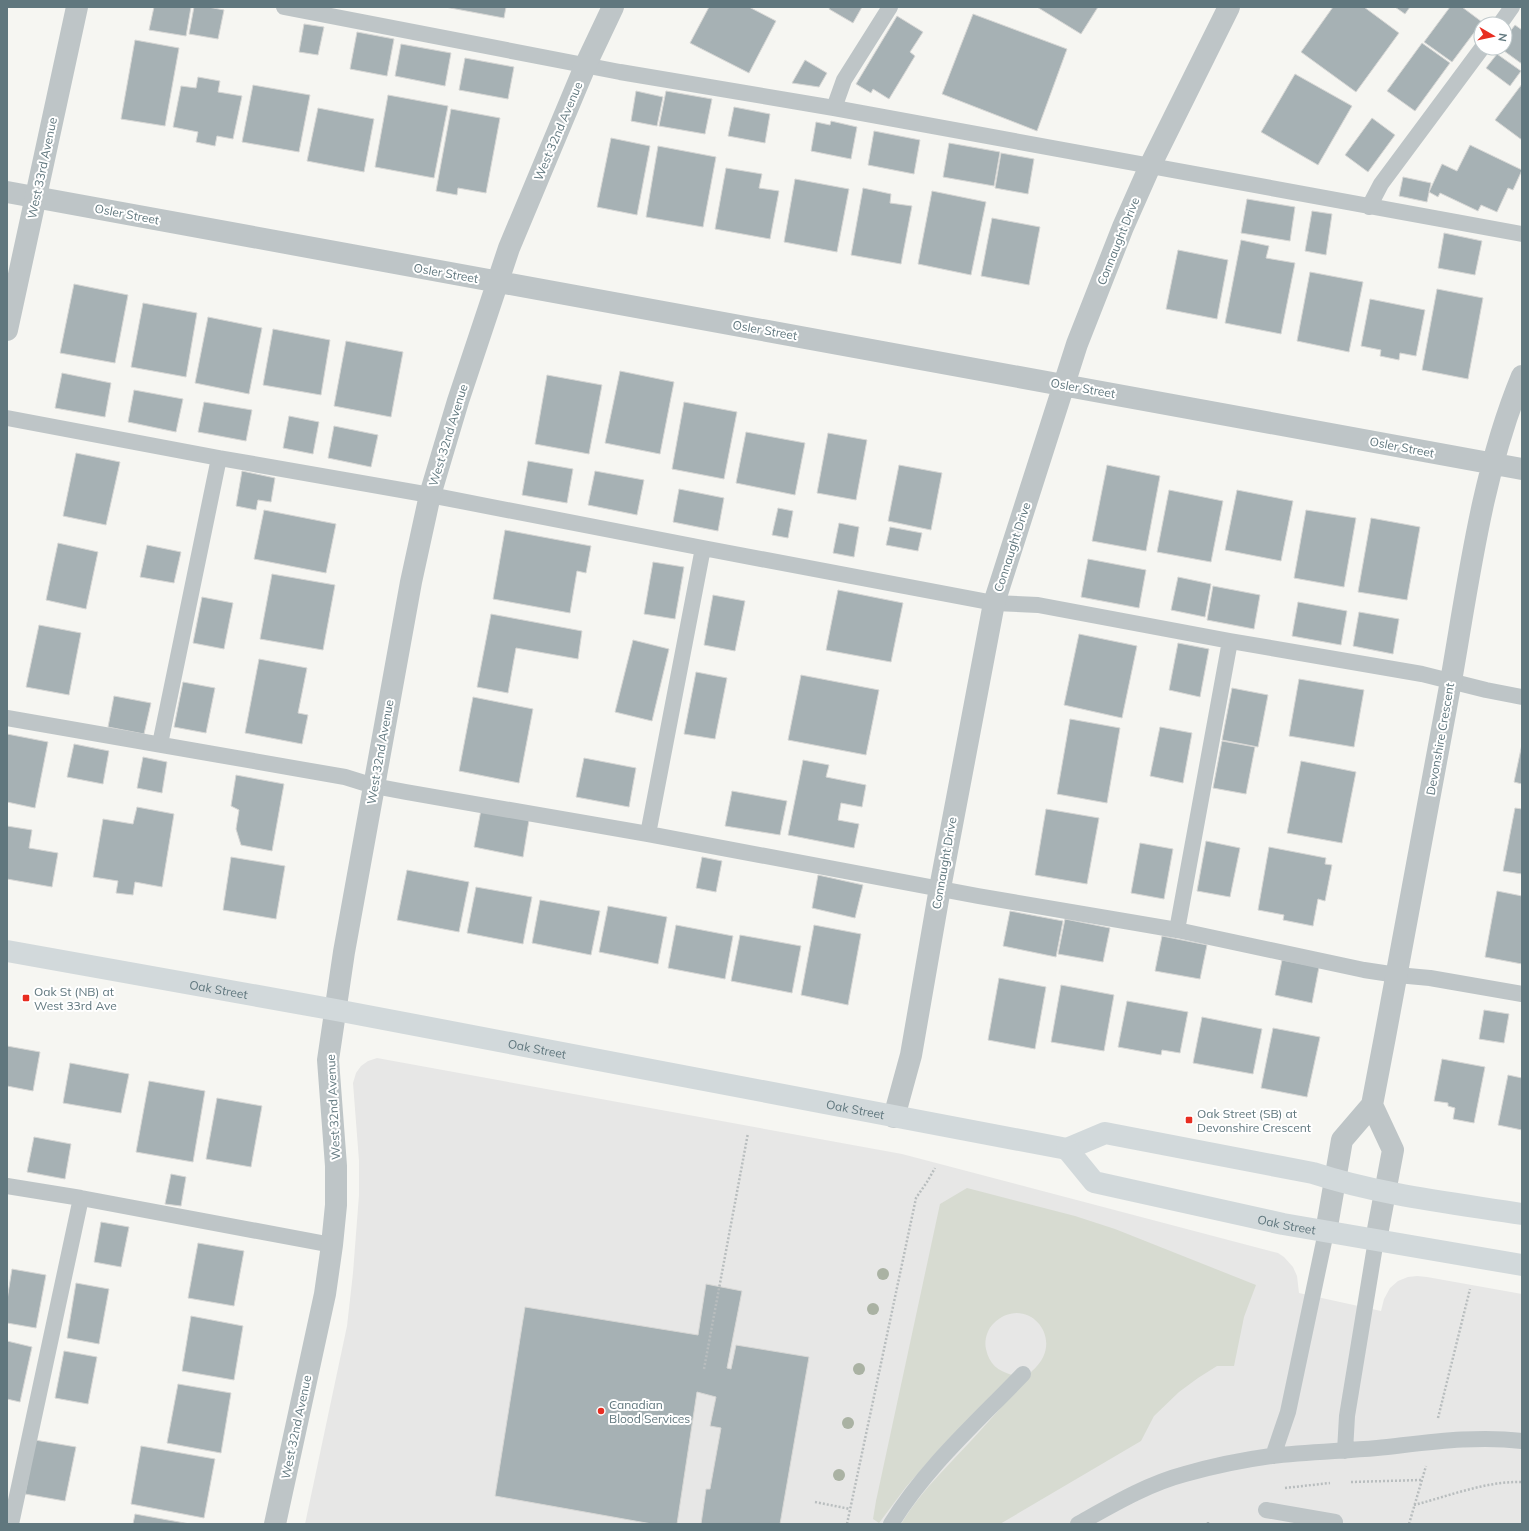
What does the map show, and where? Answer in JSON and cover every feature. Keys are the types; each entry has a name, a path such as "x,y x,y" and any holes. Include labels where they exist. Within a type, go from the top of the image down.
{"main road":[{"name":"Oak Street","path":"7,951 336,1010 1067,1149 1094,1182 1283,1224 1522,1265"},
{"path":"1067,1149 1105,1133 1313,1173 1335,1180 1385,1191 1522,1214"}],"street":[{"name":"West 33rd Avenue","path":"7,330 77,7"},
{"name":"West 32nd Avenue","path":"275,1524 325,1294 332,1245 336,1205 336,1166 328,1060 344,952 412,582 430,495 458,401 509,248 586,64 613,7"},
{"name":"Connaught Drive","path":"894,1117 911,1055 940,888 994,603 1073,352 1123,227 1150,166 1229,7"},
{"name":"Osler Street","path":"7,192 1522,469"},
{"name":"Devonshire Crescent","path":"1326,1232 1342,1140 1372,1105 1451,682 1484,495 1502,430 1522,376"},
{"path":"1372,1105 1393,1150 1376,1240"}],"lane":[{"path":"284,7 321,10 620,72 834,108 1522,234"},
{"path":"834,108 844,80 890,7"},
{"path":"1506,16 1512,7"},
{"path":"1369,207 1380,184 1476,56"},
{"path":"7,418 219,458 430,495 994,603 1038,605 1230,641 1422,674 1451,682 1522,697"},
{"path":"160,744 219,458"},
{"path":"648,834 703,548"},
{"path":"1177,930 1230,641"},
{"path":"7,718 345,777 374,786 648,834 978,896 1177,930 1364,970 1430,978 1522,994"},
{"path":"7,1186 81,1198 332,1245"},
{"path":"11,1524 81,1198"},
{"path":"1273,1456 1288,1412 1326,1232"},
{"path":"1345,1451 1347,1416 1376,1240"},
{"path":"891,1524 926,1474 1023,1374"},
{"path":"1078,1524 1136,1493 1178,1476 1244,1460 1273,1456 1482,1439 1522,1441"},
{"path":"1266,1510 1335,1522"}],"path":[{"path":"704,1369 748,1133"},
{"path":"847,1524 916,1198 935,1168"},
{"path":"1437,1422 1470,1289"},
{"path":"1409,1524 1427,1463"},
{"path":"1351,1482 1421,1480"},
{"path":"1414,1505 1477,1488 1511,1482 1522,1482"},
{"path":"1279,1488 1330,1484"},
{"path":"815,1502 850,1509"}],"shaded area":[{"path":"377,1058 902,1154 1278,1253 1293,1267 1297,1276 1299,1293 1381,1311 1384,1299 1390,1288 1398,1281 1408,1277 1427,1277 1522,1294 1522,1524 305,1524 347,1326 353,1273 359,1195 359,1161 353,1083 356,1073 361,1066 368,1061"},
{"path":"967,1188 1075,1216 1115,1229 1256,1285 1244,1317 1234,1366 1217,1366 1179,1392 1154,1416 1141,1441 1000,1524 901,1524 909,1511 928,1487 993,1416 1042,1359 1046,1346 1045,1334 1039,1324 1030,1316 1018,1313 1006,1315 991,1326 986,1336 985,1346 989,1359 992,1363 998,1369 1012,1375 941,1447 906,1487 879,1523 873,1519 876,1501 940,1204"}],"building":[{"path":"154,7 191,7 186,36 149,30"},
{"path":"194,7 208,7 224,10 218,39 189,34"},
{"path":"445,7 506,7 504,18"},
{"path":"709,7 749,7 776,21 749,73 690,43"},
{"path":"830,7 862,7 853,23 829,9"},
{"path":"1037,7 1098,7 1081,34"},
{"path":"1333,7 1364,7 1399,33 1356,92 1301,52"},
{"path":"1395,7 1410,7 1405,14"},
{"path":"1450,7 1462,7 1474,16 1473,34 1452,62 1424,42"},
{"path":"973,14 1067,49 1037,131 942,94"},
{"path":"897,16 923,32 910,52 915,56 889,99 873,89 871,93 856,84"},
{"path":"304,24 324,27 318,55 299,52"},
{"path":"1515,25 1522,30 1522,64 1511,56 1513,56 1513,28"},
{"path":"357,32 394,39 387,76 350,69"},
{"path":"135,40 179,48 165,126 121,119"},
{"path":"1422,43 1450,63 1415,111 1387,91"},
{"path":"401,44 451,53 445,86 395,76"},
{"path":"1495,56 1500,56 1521,71 1510,86 1486,68"},
{"path":"465,58 514,67 508,99 459,90"},
{"path":"805,60 827,73 819,87 792,83"},
{"path":"1295,74 1352,106 1318,165 1261,132"},
{"path":"198,77 220,81 218,92 242,96 233,139 217,136 215,146 196,142 198,132 173,127 181,86 196,88"},
{"path":"1522,84 1522,140 1495,120"},
{"path":"253,85 310,95 299,152 242,142"},
{"path":"636,91 663,97 657,126 631,121"},
{"path":"666,91 712,99 705,134 659,126"},
{"path":"388,95 448,106 434,178 375,167"},
{"path":"734,107 770,114 765,143 728,136"},
{"path":"318,108 374,119 364,172 307,161"},
{"path":"451,109 500,118 486,193 458,188 457,195 436,191"},
{"path":"1372,118 1395,135 1368,172 1345,155"},
{"path":"831,121 857,127 851,159 811,151 816,122 830,125"},
{"path":"874,131 920,140 914,174 868,165"},
{"path":"611,138 650,146 637,215 597,207"},
{"path":"949,143 1000,152 994,186 943,177"},
{"path":"1470,145 1522,170 1513,190 1508,188 1497,212 1481,205 1478,211 1440,193 1438,197 1429,192 1442,164 1457,171"},
{"path":"658,146 716,157 703,227 646,217"},
{"path":"1001,153 1034,159 1028,194 995,188"},
{"path":"726,168 762,174 759,188 779,191 770,239 715,229"},
{"path":"1403,177 1431,183 1427,202 1399,196"},
{"path":"795,179 849,189 837,252 784,242"},
{"path":"863,188 891,194 890,203 912,206 901,264 851,255"},
{"path":"932,191 986,202 971,275 918,264"},
{"path":"1247,199 1295,207 1290,241 1241,233"},
{"path":"1312,211 1332,214 1326,255 1305,251"},
{"path":"992,218 1040,227 1029,285 981,276"},
{"path":"1444,233 1482,241 1475,275 1438,268"},
{"path":"1241,240 1269,246 1266,258 1295,263 1281,334 1225,323"},
{"path":"1178,250 1228,260 1217,319 1166,309"},
{"path":"1310,272 1363,282 1349,352 1297,341"},
{"path":"74,284 128,295 115,363 60,353"},
{"path":"1437,289 1483,298 1468,379 1422,370"},
{"path":"1370,299 1425,310 1416,356 1400,353 1399,360 1380,356 1381,350 1361,346"},
{"path":"143,303 197,313 186,377 131,367"},
{"path":"208,317 262,328 249,394 195,383"},
{"path":"273,329 330,340 321,395 263,385"},
{"path":"346,341 403,352 391,417 334,406"},
{"path":"620,371 674,382 660,454 605,443"},
{"path":"62,373 111,383 105,417 55,408"},
{"path":"547,375 602,385 589,454 535,444"},
{"path":"134,390 183,399 176,432 128,422"},
{"path":"204,402 252,410 246,441 198,432"},
{"path":"684,402 737,412 724,479 672,469"},
{"path":"289,416 319,422 313,454 283,448"},
{"path":"334,426 378,435 371,467 328,458"},
{"path":"746,432 805,443 795,495 736,483"},
{"path":"828,433 867,440 856,500 817,493"},
{"path":"76,453 120,462 106,525 63,516"},
{"path":"528,461 573,469 567,503 522,495"},
{"path":"899,465 942,473 931,530 888,521"},
{"path":"1107,465 1160,476 1146,551 1092,541"},
{"path":"242,471 275,478 271,502 258,500 256,510 236,506"},
{"path":"595,471 644,480 637,515 588,505"},
{"path":"679,489 724,498 718,531 673,522"},
{"path":"1169,490 1223,501 1211,562 1157,552"},
{"path":"1237,490 1293,501 1281,561 1225,550"},
{"path":"778,508 793,511 788,538 772,535"},
{"path":"264,510 336,524 326,573 254,559"},
{"path":"1306,510 1356,518 1344,587 1294,578"},
{"path":"1371,518 1420,527 1407,600 1358,592"},
{"path":"839,523 859,527 854,557 833,553"},
{"path":"890,527 922,533 918,551 886,545"},
{"path":"505,530 591,546 586,573 577,571 570,613 493,599"},
{"path":"58,543 98,552 86,609 46,600"},
{"path":"147,545 181,552 174,583 140,577"},
{"path":"1088,559 1146,570 1139,608 1081,597"},
{"path":"653,562 684,567 675,619 644,614"},
{"path":"272,574 335,585 323,650 260,639"},
{"path":"1178,577 1211,584 1205,617 1171,610"},
{"path":"1213,586 1260,595 1254,629 1207,620"},
{"path":"838,590 903,603 891,662 826,650"},
{"path":"713,595 745,601 735,651 704,645"},
{"path":"202,597 233,603 224,649 193,643"},
{"path":"1298,602 1347,611 1341,645 1292,636"},
{"path":"1359,612 1399,619 1393,654 1353,646"},
{"path":"491,614 582,631 578,659 516,648 508,693 477,687"},
{"path":"39,625 81,633 69,695 26,687"},
{"path":"1079,634 1137,646 1122,718 1064,705"},
{"path":"633,640 669,649 652,721 615,712"},
{"path":"1178,643 1209,649 1200,697 1169,690"},
{"path":"259,659 307,668 298,713 308,715 302,744 245,733"},
{"path":"696,672 727,678 715,739 684,734"},
{"path":"801,675 879,690 866,755 788,740"},
{"path":"1299,679 1364,690 1354,747 1289,736"},
{"path":"183,682 215,688 206,733 174,727"},
{"path":"1232,688 1268,695 1258,747 1222,740"},
{"path":"114,696 151,703 144,734 108,727"},
{"path":"473,697 533,709 519,783 459,771"},
{"path":"1070,719 1120,728 1107,803 1057,794"},
{"path":"1160,727 1192,733 1183,783 1150,776"},
{"path":"7,734 48,742 35,808 7,802"},
{"path":"1222,741 1255,747 1246,794 1213,788"},
{"path":"74,744 109,751 103,784 67,777"},
{"path":"1522,744 1522,784 1514,782"},
{"path":"143,757 167,762 162,793 137,788"},
{"path":"584,758 636,768 629,807 576,797"},
{"path":"803,760 829,765 826,777 866,785 862,807 841,803 838,820 859,824 854,848 788,835"},
{"path":"1301,761 1356,772 1342,843 1287,833"},
{"path":"236,775 284,784 272,851 241,845 236,829 239,810 231,806"},
{"path":"732,791 787,801 780,835 725,826"},
{"path":"137,807 174,814 162,887 135,882 133,895 116,893 118,881 93,877 103,819 133,824"},
{"path":"1515,808 1522,809 1522,874 1503,871"},
{"path":"1046,809 1099,818 1087,884 1035,875"},
{"path":"481,810 529,820 523,857 474,847"},
{"path":"7,826 32,830 29,848 58,853 52,887 7,879"},
{"path":"1206,841 1240,848 1230,897 1197,891"},
{"path":"1140,843 1173,849 1164,899 1131,893"},
{"path":"1269,847 1326,858 1325,864 1332,865 1325,901 1318,899 1313,926 1283,920 1284,915 1258,910"},
{"path":"231,857 285,866 276,919 223,910"},
{"path":"702,857 722,861 716,892 696,888"},
{"path":"407,870 469,882 459,932 397,920"},
{"path":"818,875 863,885 855,918 812,908"},
{"path":"476,887 532,897 523,944 467,933"},
{"path":"1497,891 1522,896 1522,964 1485,957"},
{"path":"540,900 600,911 591,955 532,943"},
{"path":"608,906 667,917 658,964 599,952"},
{"path":"1010,911 1063,921 1056,957 1003,946"},
{"path":"1065,919 1110,928 1103,962 1058,954"},
{"path":"676,925 733,936 725,979 668,968"},
{"path":"814,925 861,934 848,1005 801,995"},
{"path":"740,935 801,946 792,993 731,981"},
{"path":"1162,936 1207,945 1200,979 1155,971"},
{"path":"1282,960 1319,967 1312,1003 1275,995"},
{"path":"999,978 1046,987 1035,1049 988,1040"},
{"path":"1061,985 1114,995 1104,1051 1051,1042"},
{"path":"1127,1001 1188,1012 1180,1053 1162,1050 1161,1055 1118,1047"},
{"path":"1484,1010 1509,1014 1504,1043 1479,1039"},
{"path":"1202,1017 1262,1029 1253,1074 1193,1063"},
{"path":"1273,1028 1320,1037 1307,1097 1261,1088"},
{"path":"7,1046 40,1052 33,1091 7,1086"},
{"path":"1442,1059 1485,1067 1474,1123 1453,1119 1455,1108 1448,1106 1448,1103 1434,1101"},
{"path":"70,1063 129,1074 121,1113 63,1103"},
{"path":"1508,1075 1522,1078 1522,1130 1498,1125"},
{"path":"149,1081 205,1091 193,1162 136,1152"},
{"path":"217,1098 262,1106 251,1167 206,1159"},
{"path":"34,1137 71,1144 65,1179 27,1172"},
{"path":"171,1174 186,1177 181,1206 165,1204"},
{"path":"101,1222 129,1227 121,1267 94,1262"},
{"path":"198,1243 244,1251 234,1306 188,1298"},
{"path":"12,1269 46,1275 36,1328 7,1323 7,1300"},
{"path":"76,1283 109,1289 99,1344 67,1338"},
{"name":"Canadian Blood Services","path":"706,1284 742,1291 727,1368 731,1369 736,1345 809,1357 780,1524 701,1524 706,1489 710,1489 721,1428 710,1426 716,1397 697,1392 677,1524 652,1524 495,1496 525,1307 698,1335"},
{"path":"191,1316 243,1326 234,1380 182,1371"},
{"path":"7,1341 32,1347 20,1402 7,1399"},
{"path":"64,1351 97,1357 88,1404 55,1398"},
{"path":"178,1384 231,1393 221,1453 167,1443"},
{"path":"35,1440 76,1447 65,1501 25,1494"},
{"path":"141,1446 215,1459 204,1518 131,1504"},
{"path":"135,1514 190,1524 133,1524"}],"place":[{"name":"Oak St (NB) at West 33rd Ave","path":"26,998"},
{"name":"Oak Street (SB) at Devonshire Crescent","path":"1189,1120"},
{"name":"Canadian Blood Services","path":"601,1411"}]}
